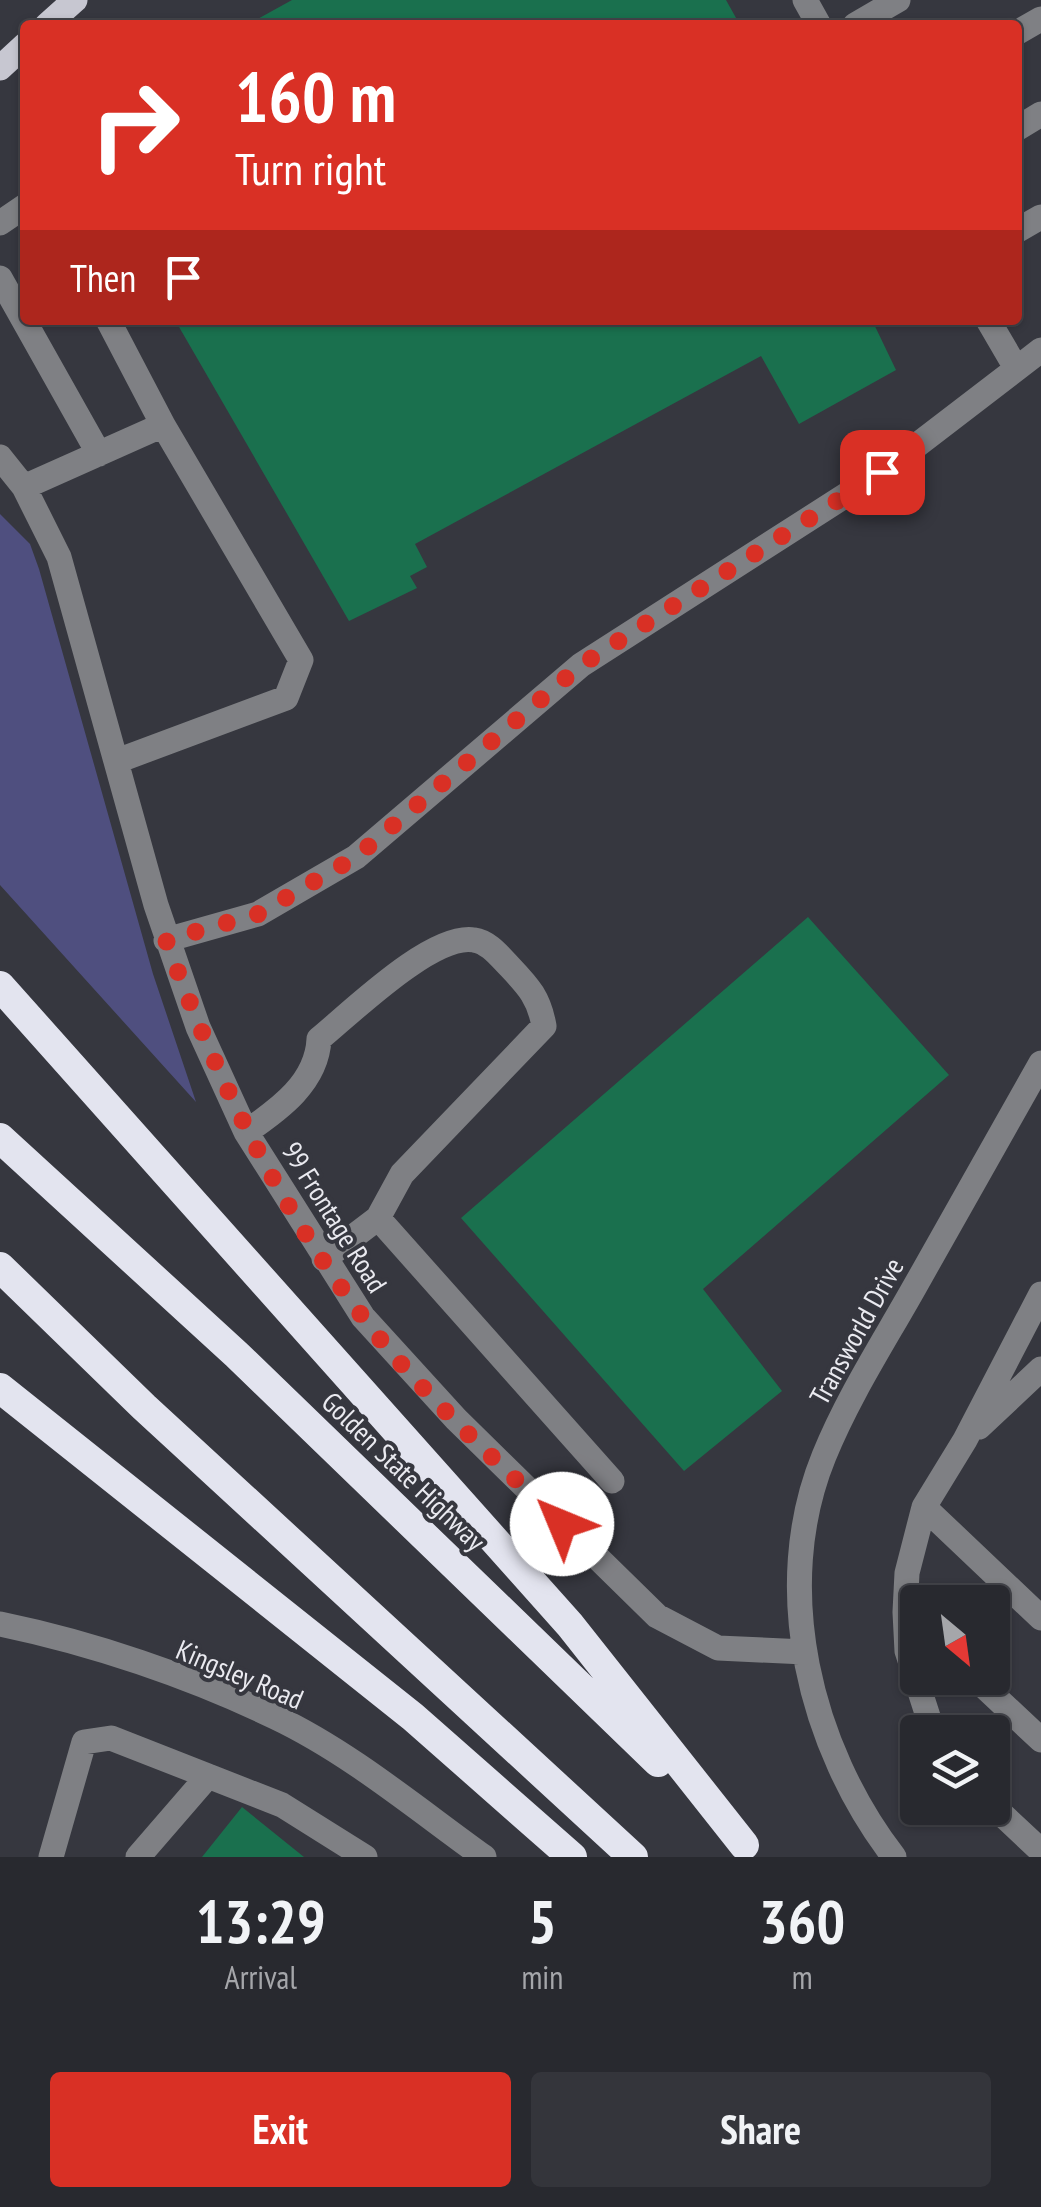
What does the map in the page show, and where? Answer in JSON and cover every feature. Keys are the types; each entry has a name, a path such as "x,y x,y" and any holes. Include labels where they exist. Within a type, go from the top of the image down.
{"highway":[{"path":"0,986 570,1625 750,1851"},
{"name":"Golden State Highway","path":"0,1138 237,1355 750,1851"},
{"path":"0,1267 170,1432 634,1857"},
{"path":"0,1388 413,1716 572,1857"}],"main road":[{"path":"53,20 76,0"},
{"path":"0,68 20,50"}],"street":[{"path":"864,20 898,0"},
{"path":"0,278 20,314"},
{"path":"26,325 99,454"},
{"path":"111,325 163,425 301,660 286,698 116,761"},
{"path":"991,325 1016,368"},
{"path":"166,940 258,914 356,857 581,665 882,472 1041,350"},
{"path":"24,486 163,425"},
{"name":"99 Frontage Road","path":"0,456 24,486 47,530 74,600 166,940 198,1027 246,1132 363,1318 456,1419 657,1616 718,1648 804,1652"},
{"path":"246,1132 281,1108 318,1063 319,1039 411,964 442,946 473,939 493,948 538,996 544,1026 402,1174 378,1218 324,1259"},
{"name":"Transworld Drive","path":"804,1652 805,1530 823,1458 851,1399 1041,1063"},
{"path":"378,1218 612,1481"},
{"path":"908,1585 907,1573 924,1507 965,1440 1041,1294"},
{"path":"965,1440 1041,1369"},
{"path":"924,1507 1041,1618"},
{"name":"Kingsley Road","path":"0,1624 151,1668 276,1717 374,1778 484,1857"},
{"path":"804,1652 817,1714 842,1776 894,1857"},
{"path":"993,1695 1041,1740"},
{"path":"52,1857 84,1742 111,1738 282,1805 366,1857"},
{"path":"138,1857 208,1776"},
{"path":"1010,1823 1041,1851"}],"shaded area":[{"path":"0,514 30,544 39,569 153,974 196,1102 0,885"}],"building":[{"path":"292,0 726,0 737,20 256,20"},
{"path":"178,325 874,325 896,370 799,424 761,356 415,544 427,567 410,576 417,588 349,621"},
{"path":"808,917 949,1075 703,1289 782,1391 684,1471 461,1218"},
{"path":"242,1807 304,1857 202,1857"}],"route":[{"path":"562,1524 456,1419 363,1318 294,1214 246,1132 198,1027 166,940 258,914 356,857 581,665 882,472"}]}
